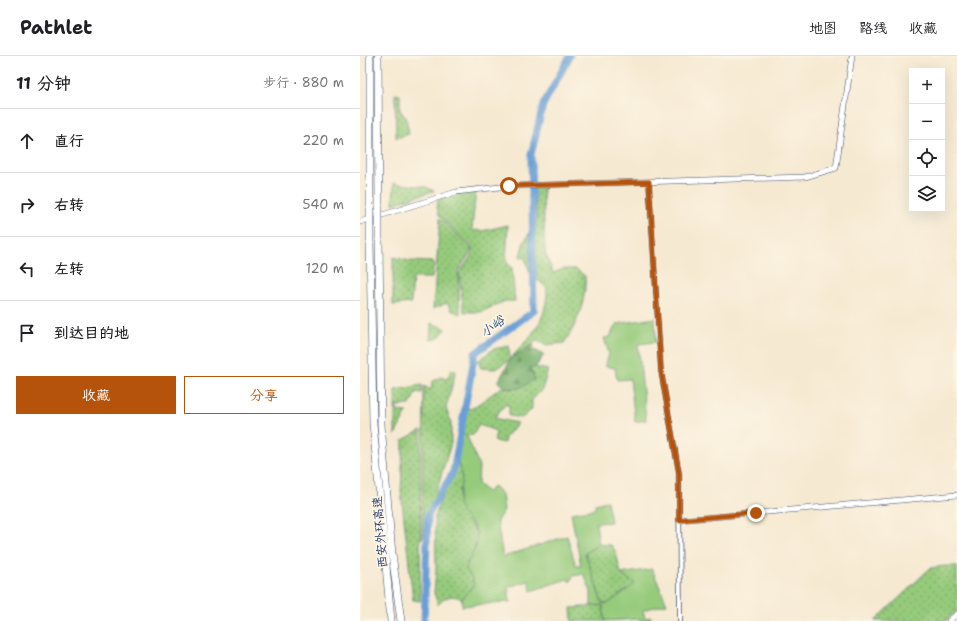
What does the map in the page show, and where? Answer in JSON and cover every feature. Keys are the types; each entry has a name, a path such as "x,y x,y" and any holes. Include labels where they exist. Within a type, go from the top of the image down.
{"highway":[{"name":"西安外环高速","path":"370,56 372,423 391,621"},
{"name":"西安外环高速","path":"378,56 381,425 392,554 401,620"}],"street":[{"path":"360,222 456,192 509,186 555,186 805,177 836,168 852,56"},
{"path":"649,182 661,371 679,473 680,621"},
{"path":"679,520 957,495"},
{"path":"949,621 957,614"}],"green space":[{"path":"395,94 400,95 400,110 406,118 409,134 396,138"},
{"path":"394,183 426,187 434,191 393,204"},
{"path":"534,188 543,188 545,252 553,273 563,269 576,269 585,276 583,303 577,320 564,343 547,345 536,340 527,348 511,358 537,327 544,310 546,300 547,288 530,273 525,258 520,257 523,244 537,220"},
{"path":"476,189 472,230 482,231 508,225 506,261 512,268 515,301 505,301 481,312 464,312 459,274 472,254 472,247 439,215 437,208 438,198"},
{"path":"440,218 470,247 471,251 458,272 460,314 451,310 447,303 433,309"},
{"path":"393,257 410,261 434,262 432,278 413,278 411,303 393,305"},
{"path":"655,318 656,342 638,344 646,420 635,422 630,379 617,380 615,368 605,366 609,354 604,338 610,337 616,324"},
{"path":"431,323 446,329 437,339 430,340"},
{"path":"534,344 533,349 544,355 535,368 530,367 535,379 526,385 512,389 502,386 498,382 511,358"},
{"path":"509,346 510,360 495,369 481,368 478,361 493,349"},
{"path":"530,366 548,370 542,390 532,400 532,409 522,418 509,416 509,405 505,405 494,418 518,423 505,438 504,443 494,441 496,431 479,425 473,435 467,436 460,434 462,406 471,409 502,387 512,389 532,374"},
{"path":"452,369 456,371 446,408 451,423 451,443 422,539 424,386 431,390 432,382 440,377 447,379"},
{"path":"422,385 422,393 416,392 410,405 397,406 397,411 407,412 395,435 395,390"},
{"path":"421,430 420,601 413,600 401,493 403,440"},
{"path":"460,434 467,436 479,466 478,484 488,492 494,486 502,494 504,510 497,521 503,557 567,536 576,566 581,566 571,513 595,509 595,504 607,501 611,522 596,523 599,544 585,553 602,603 607,604 635,584 621,574 652,569 667,604 643,610 645,618 651,617 651,621 641,621 641,619 605,621 603,605 591,606 591,592 584,574 573,576 570,582 567,579 531,591 529,581 508,587 510,602 462,606 462,599 474,585 473,579 466,570 467,564 476,547 477,533 474,526 461,512 458,503 462,478 456,452"},
{"path":"456,453 462,478 459,494 461,506 476,533 477,541 474,551 467,564 474,585 462,599 452,596 446,598 438,605 434,593 436,569 435,517"},
{"path":"599,544 611,545 616,552 621,574 636,584 607,604 602,603 585,553"},
{"path":"957,566 957,611 946,621 875,621 930,568"},
{"path":"603,605 605,621 572,621 571,608"}],"waterway":[{"name":"小峪","path":"424,621 428,515 453,472 475,353 534,311 531,155 543,105 570,56"}],"route":[{"path":"509,186 555,186 649,182 661,371 679,473 679,520 756,513"}]}
